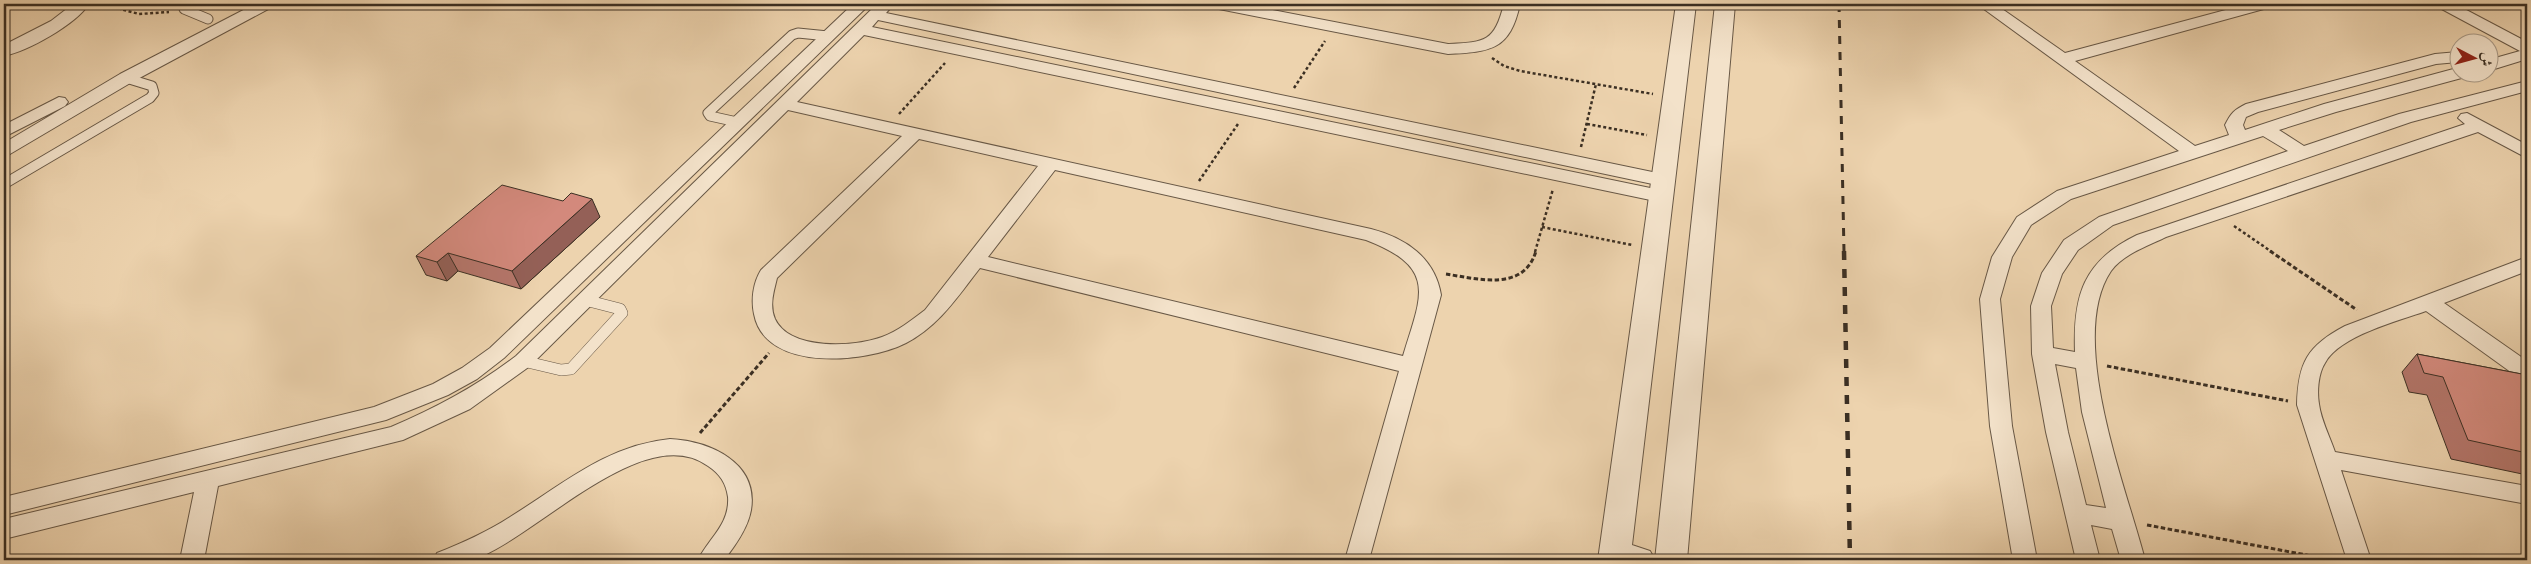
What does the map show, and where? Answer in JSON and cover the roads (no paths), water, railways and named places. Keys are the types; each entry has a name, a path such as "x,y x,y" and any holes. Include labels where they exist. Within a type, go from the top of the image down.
{"street":[{"path":"4,51 58,23 81,4"},
{"path":"4,132 208,19 239,8 266,4"},
{"path":"1219,4 1448,49 1483,45 1496,39 1504,31 1512,4"},
{"path":"1623,558 1661,188 1686,4"},
{"path":"1671,560 1725,4"},
{"path":"1985,4 2192,152"},
{"path":"2062,59 2265,4"},
{"path":"2444,4 2527,48"},
{"path":"4,150 239,8"},
{"path":"4,506 392,410 426,398 478,368 828,36 871,13 938,29 1285,101 1661,188"},
{"path":"871,13 925,42 1557,174 1581,168"},
{"path":"4,529 404,431 466,403 523,361 819,70 871,13"},
{"path":"925,42 938,29"},
{"path":"2498,63 2527,54"},
{"path":"2238,137 2234,125 2236,119 2239,114 2252,108 2435,60 2448,58"},
{"path":"2498,59 2509,60"},
{"path":"797,65 819,70"},
{"path":"2025,560 2001,426 1990,299 2002,256 2024,220 2064,195 2265,128 2448,76"},
{"path":"2088,560 2057,432 2044,354 2041,306 2052,273 2072,245 2106,221 2186,193 2456,103 2527,86"},
{"path":"2456,103 2480,125 2527,152"},
{"path":"2456,103 2527,137"},
{"path":"784,104 1371,235 1402,249 1424,270 1430,282 1431,295 1357,560"},
{"path":"2133,560 2098,438 2086,362 2085,327 2089,296 2102,269 2127,248 2215,213 2480,125"},
{"path":"2265,128 2303,153"},
{"path":"914,134 768,275 761,292 761,310 767,326 781,339 803,349 829,353 858,351 887,344 912,331 932,314 1050,164"},
{"path":"2186,193 2215,213"},
{"path":"975,260 1412,366"},
{"path":"2360,560 2308,405 2308,381 2315,360 2328,343 2376,322 2527,264"},
{"path":"2428,302 2527,372"},
{"path":"530,320 559,325"},
{"path":"2044,354 2086,362"},
{"path":"446,560 516,525 593,474 624,457 656,449 687,448 717,458 736,478 740,506 729,536 710,560"},
{"path":"2326,459 2527,495"},
{"path":"192,560 208,479"},
{"path":"33,521 41,497"},
{"path":"2076,512 2121,520"}],"lane":[{"path":"186,6 187,12 208,19"},
{"path":"737,122 710,116 708,113 792,35 798,33 828,36"},
{"path":"4,184 150,98 154,92 152,86 126,78"},
{"path":"523,361 562,370 574,366 622,313 620,308 585,300"}],"railway":[{"path":"1839,4 1844,252"},
{"path":"1844,251 1850,560"}]}
